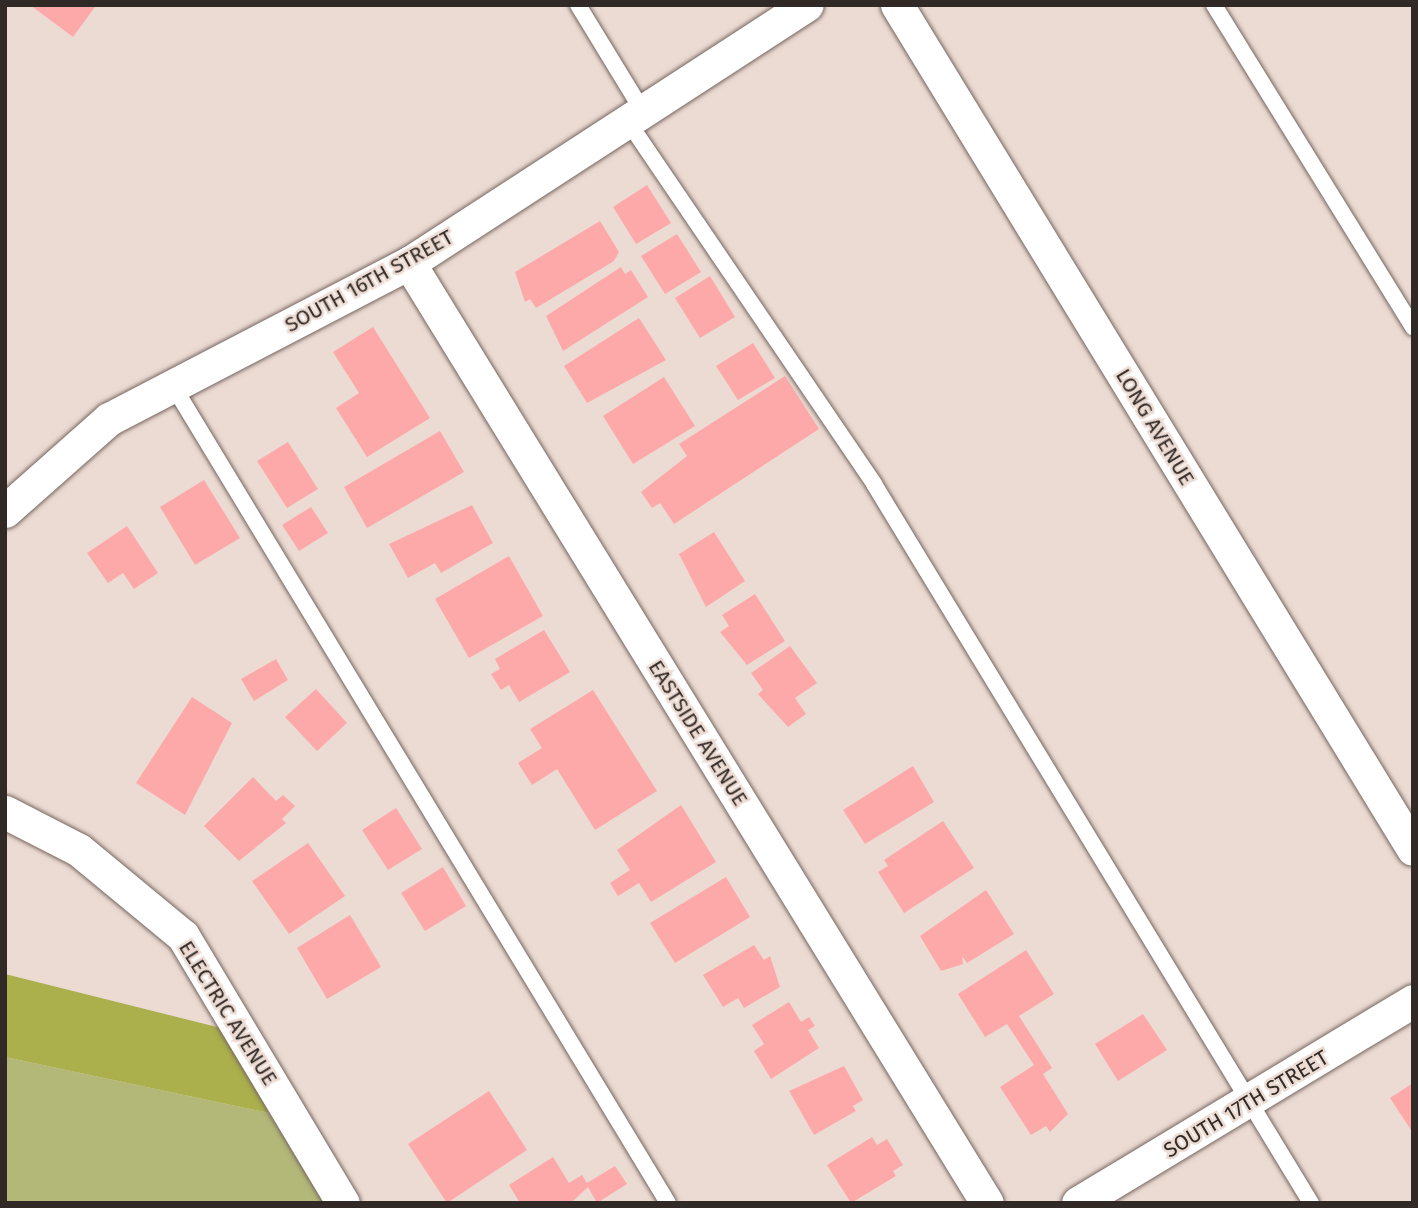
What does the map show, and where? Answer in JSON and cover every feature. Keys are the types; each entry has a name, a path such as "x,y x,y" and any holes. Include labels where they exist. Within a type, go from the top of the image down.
{"street":[{"name":"SOUTH 16TH STREET","path":"5,511 109,419 409,263 637,118 807,5"},
{"name":"LONG AVENUE","path":"897,5 1413,849"},
{"name":"EASTSIDE AVENUE","path":"409,263 987,1203"},
{"name":"ELECTRIC AVENUE","path":"5,812 79,850 183,936 343,1203"},
{"name":"SOUTH 17TH STREET","path":"1078,1203 1251,1104 1413,1001"}],"lane":[{"path":"578,5 637,118 874,484 1311,1203"},
{"path":"1214,5 1413,327"},
{"path":"173,384 668,1203"}],"green space":[{"path":"5,974 241,1033 293,1118 5,1057"},
{"path":"5,1057 293,1118 343,1203 5,1203"}],"building":[{"path":"30,5 93,5 95,7 73,37"},
{"path":"647,185 671,223 636,244 613,207"},
{"path":"600,221 619,252 614,261 536,308 530,299 525,302 515,272"},
{"path":"677,234 701,272 665,294 641,256"},
{"path":"621,267 625,274 631,270 648,297 563,351 546,316"},
{"path":"710,276 735,317 700,338 675,298"},
{"path":"639,318 666,360 587,403 564,366"},
{"path":"373,327 430,418 367,457 336,408 359,393 333,352"},
{"path":"753,343 775,378 738,400 716,366"},
{"path":"785,376 819,429 674,524 660,503 652,508 641,492 687,456 679,444"},
{"path":"664,377 695,426 633,464 603,416"},
{"path":"440,431 464,472 367,528 344,487"},
{"path":"288,442 318,489 287,508 257,461"},
{"path":"204,480 240,538 195,565 160,507"},
{"path":"472,505 493,543 441,573 435,563 408,578 389,544"},
{"path":"311,507 328,533 299,551 282,525"},
{"path":"127,526 158,573 134,589 123,573 108,583 87,553"},
{"path":"714,532 745,581 706,607 679,554"},
{"path":"509,556 543,616 469,658 435,599"},
{"path":"755,594 785,641 747,665 720,632 729,626 722,615"},
{"path":"544,630 570,672 519,702 509,685 501,690 491,674 500,669 495,659"},
{"path":"790,646 817,683 795,698 806,714 788,727 758,694 763,690 751,673"},
{"path":"276,659 288,680 254,701 241,679"},
{"path":"316,689 347,723 317,751 285,717"},
{"path":"593,690 657,791 595,830 557,769 532,785 518,763 542,748 530,729"},
{"path":"192,697 232,723 185,815 136,783"},
{"path":"913,766 934,802 865,844 843,810"},
{"path":"253,777 276,801 283,795 295,806 282,819 286,823 239,861 204,826"},
{"path":"681,805 716,862 651,902 639,883 618,896 610,883 630,870 617,850"},
{"path":"396,808 422,849 388,870 362,830"},
{"path":"943,821 974,868 904,913 878,872 888,866 884,860"},
{"path":"308,843 345,896 289,934 252,881"},
{"path":"443,867 466,906 425,931 401,893"},
{"path":"726,877 750,917 675,963 650,923"},
{"path":"986,890 1014,934 967,963 962,956 963,964 941,971 920,936"},
{"path":"350,915 381,967 327,999 297,948"},
{"path":"754,945 764,960 770,956 780,987 744,1008 738,998 723,1007 703,975"},
{"path":"1026,950 1054,994 1019,1016 1052,1068 1043,1074 1068,1114 1050,1132 1046,1126 1031,1135 1000,1087 1034,1065 1007,1024 985,1037 958,994"},
{"path":"789,1002 801,1022 809,1017 815,1026 808,1030 819,1048 771,1079 754,1051 764,1044 752,1025"},
{"path":"1143,1014 1167,1050 1118,1081 1095,1044"},
{"path":"844,1066 863,1100 853,1106 856,1111 814,1135 789,1091"},
{"path":"1413,1083 1413,1133 1390,1098"},
{"path":"489,1091 527,1150 447,1203 408,1144"},
{"path":"872,1137 877,1145 887,1139 903,1165 893,1171 896,1176 851,1203 827,1165"},
{"path":"553,1157 569,1183 582,1175 587,1183 615,1166 627,1184 597,1203 588,1187 571,1203 520,1203 509,1185"}]}
